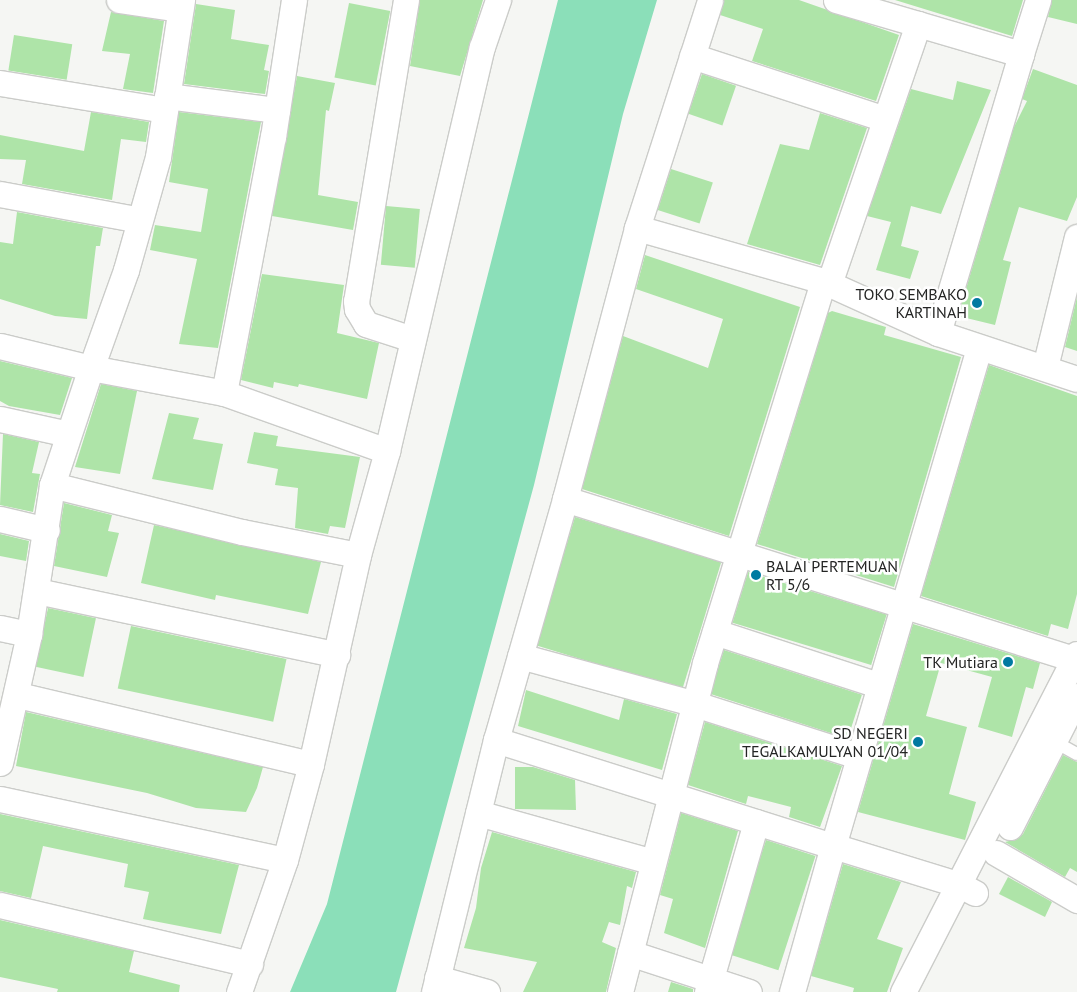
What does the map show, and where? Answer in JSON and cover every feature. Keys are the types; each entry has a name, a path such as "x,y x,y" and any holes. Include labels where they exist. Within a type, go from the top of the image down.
{"street":[{"path":"2,748 18,695 37,592 52,485 126,270 158,157 181,4 119,0"},
{"path":"224,393 277,110 294,0"},
{"path":"406,0 356,301 357,309 366,324 412,338"},
{"path":"239,992 285,860 311,764 358,555 387,451 412,338 482,47 498,0"},
{"path":"487,992 435,985 496,740 566,499 637,228 710,0"},
{"path":"836,0 914,15 1022,54"},
{"path":"938,332 1038,0"},
{"path":"620,992 715,632 826,283 886,119 914,15"},
{"path":"692,56 886,119"},
{"path":"0,83 166,103 277,110"},
{"path":"0,194 140,220"},
{"path":"637,228 826,283 979,348 1045,367 1077,379"},
{"path":"1045,367 1077,237"},
{"path":"0,346 91,368 224,393 387,451"},
{"path":"792,992 878,685 979,348"},
{"path":"0,419 68,434"},
{"path":"52,485 242,532 358,555"},
{"path":"566,499 901,607 1076,658 921,992"},
{"path":"0,519 46,530"},
{"path":"37,592 337,655"},
{"path":"0,628 29,634"},
{"path":"715,632 878,685"},
{"path":"520,656 695,704 858,756"},
{"path":"18,695 311,764"},
{"path":"903,992 968,889 996,853 1077,696"},
{"path":"496,740 968,889"},
{"path":"0,799 285,860"},
{"path":"478,813 653,862"},
{"path":"708,986 756,822"},
{"path":"996,853 1077,900"},
{"path":"0,905 250,964"},
{"path":"630,953 708,986 749,992"}],"lane":[{"path":"1054,742 1077,754"}],"shaded area":[{"path":"558,0 657,0 623,114 534,485 396,992 290,992 327,904"}],"building":[{"path":"420,0 483,0 460,76 410,66"},
{"path":"724,0 799,0 899,35 876,101 752,61 763,29 720,15"},
{"path":"895,0 1023,0 1012,36"},
{"path":"1052,0 1077,0 1077,24 1048,17"},
{"path":"349,3 390,11 376,86 334,78"},
{"path":"196,4 235,10 231,39 269,45 264,70 269,71 265,94 184,84"},
{"path":"111,12 164,21 153,93 123,89 130,54 102,51"},
{"path":"14,35 72,44 67,80 8,71"},
{"path":"1033,69 1077,85 1077,197 1067,221 1019,207 1003,260 1011,262 995,325 958,316 1014,127 1027,101 1022,99"},
{"path":"702,74 736,86 722,125 688,114"},
{"path":"297,76 335,83 329,111 326,110 318,195 358,202 353,230 272,216"},
{"path":"957,81 991,90 941,214 911,206 901,246 919,251 910,279 876,270 891,222 867,216 911,89 953,100"},
{"path":"91,112 149,122 146,142 121,139 112,200 22,184 26,160 0,159 0,135 84,151"},
{"path":"179,112 261,122 218,348 179,344 197,259 150,250 155,225 201,232 208,189 169,182"},
{"path":"820,113 867,128 820,265 747,244 780,144 809,150"},
{"path":"671,169 713,183 700,223 658,210"},
{"path":"386,206 420,209 415,268 381,265"},
{"path":"17,212 103,228 100,246 96,246 87,319 55,316 0,299 0,242 13,244"},
{"path":"645,255 800,307 729,536 582,489 623,336 708,368 723,319 636,289"},
{"path":"262,274 344,285 337,333 379,343 367,399 299,384 298,387 274,382 273,388 241,380"},
{"path":"1077,297 1077,351 1065,347"},
{"path":"832,311 886,327 884,335 961,357 894,587 757,544 828,313"},
{"path":"0,361 72,378 60,415 9,406 0,401"},
{"path":"989,365 1077,396 1077,594 1068,629 1051,624 1048,636 921,596"},
{"path":"101,384 137,391 120,474 75,467"},
{"path":"169,413 199,418 193,439 223,444 213,490 152,479"},
{"path":"254,432 278,436 276,446 360,457 345,528 330,526 328,534 295,528 298,488 275,485 278,469 247,463"},
{"path":"3,434 39,442 32,473 40,474 33,512 0,505"},
{"path":"64,503 112,515 108,531 119,533 107,577 54,566"},
{"path":"575,517 721,562 682,690 536,645"},
{"path":"154,525 321,562 308,614 216,595 215,600 141,583"},
{"path":"0,534 29,541 26,561 0,556"},
{"path":"748,572 887,614 871,665 733,623"},
{"path":"48,608 96,618 83,677 36,667"},
{"name":"SD NEGERI TEGALKAMULYAN 01/04","path":"913,624 1040,663 1033,689 1026,687 1012,737 978,727 992,677 941,663 926,716 967,727 949,794 976,802 965,840 858,812"},
{"path":"131,626 287,659 273,722 118,689"},
{"path":"724,650 862,695 848,739 710,694"},
{"path":"526,690 619,720 624,699 677,714 662,770 518,726"},
{"path":"26,712 263,767 257,788 246,812 196,808 147,793 16,766"},
{"path":"705,722 842,766 820,827 789,817 791,807 748,796 746,804 688,785"},
{"path":"1063,755 1077,762 1077,872 1070,868 1065,877 1005,842 1017,839 1023,834"},
{"path":"515,767 533,767 575,780 576,810 515,809"},
{"path":"681,813 738,831 705,948 664,933 673,899 660,895"},
{"path":"0,814 239,865 221,934 143,919 149,892 124,887 128,864 43,846 31,898 0,891"},
{"path":"492,832 636,872 632,888 627,886 620,925 609,922 602,942 616,948 606,992 523,992 537,962 464,948 476,908 481,868"},
{"path":"766,840 815,856 778,970 729,954"},
{"path":"843,864 901,882 877,939 903,948 887,992 853,992 854,988 811,976"},
{"path":"1008,877 1052,902 1045,917 999,894"},
{"path":"0,920 134,951 129,972 180,985 179,992 57,992 58,989 0,977"},
{"path":"671,982 693,989 693,992 668,992"}],"place":[{"name":"TOKO SEMBAKO KARTINAH","path":"977,303"},
{"name":"BALAI PERTEMUAN RT 5/6","path":"756,575"},
{"name":"TK Mutiara","path":"1008,662"},
{"name":"SD NEGERI TEGALKAMULYAN 01/04","path":"918,742"}]}
